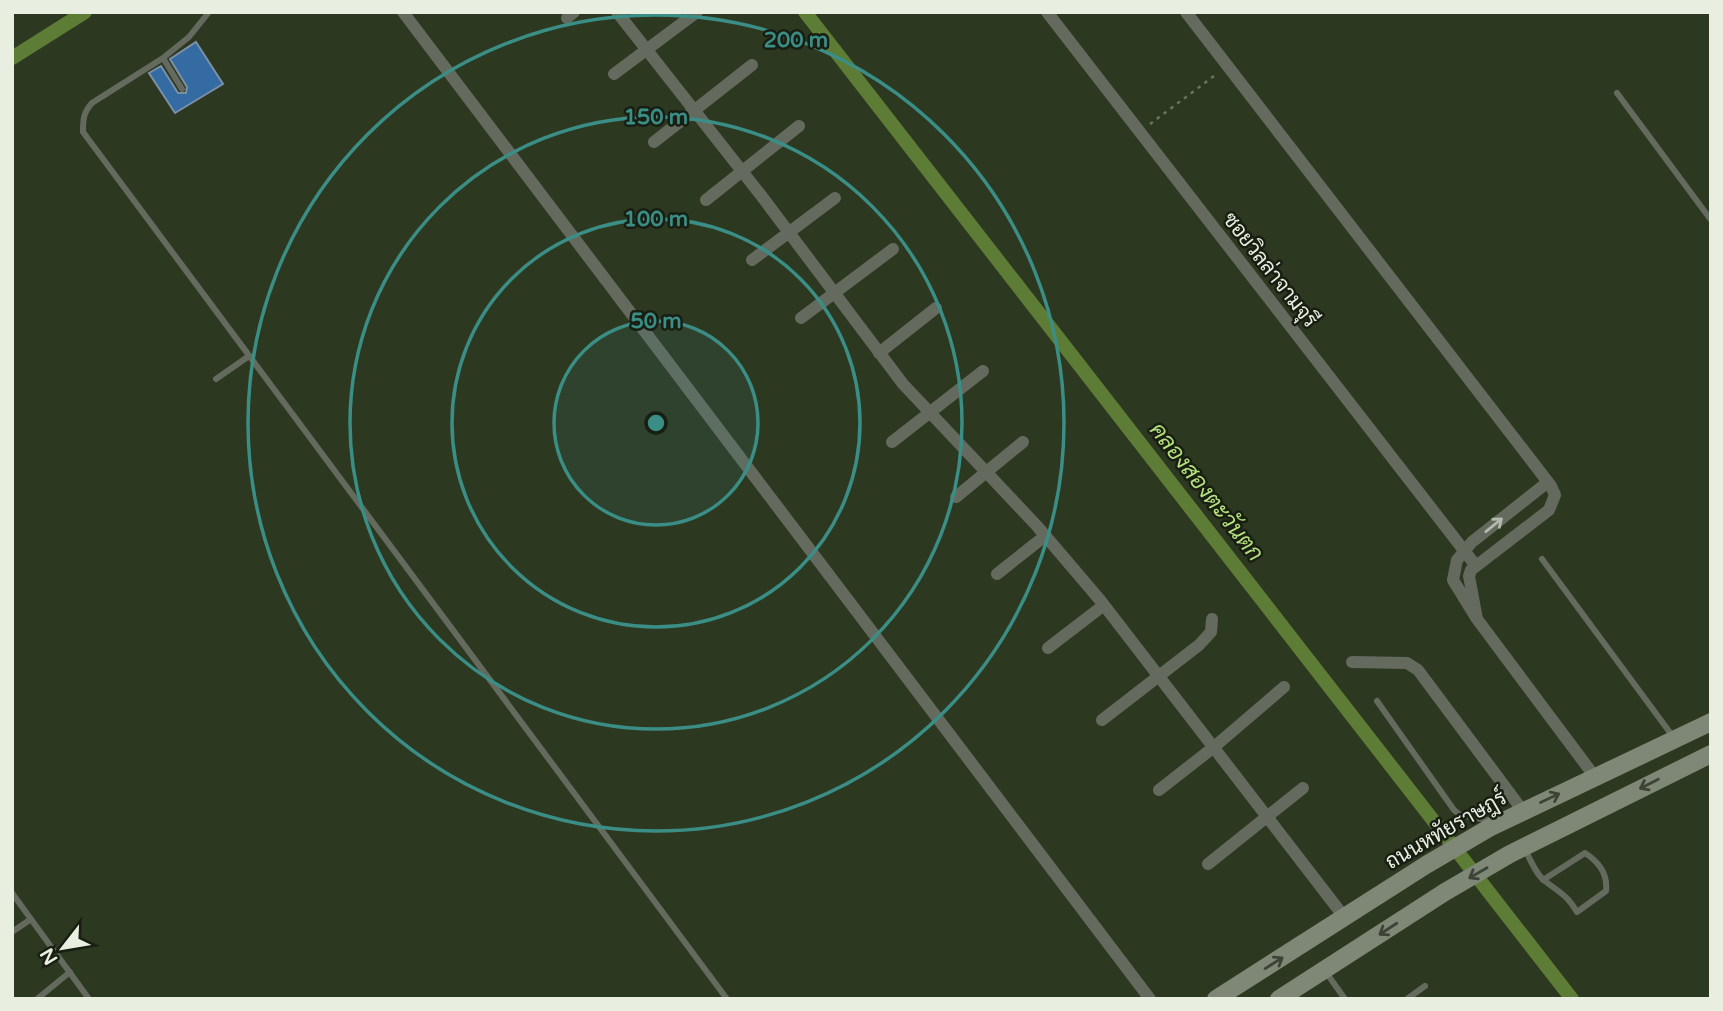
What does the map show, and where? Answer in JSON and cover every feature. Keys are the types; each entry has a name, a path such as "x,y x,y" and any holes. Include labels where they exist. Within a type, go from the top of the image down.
{"main road":[{"name":"ถนนหทัยราษฎร์","path":"1216,999 1426,865 1494,825 1711,722"},
{"path":"1279,999 1445,892 1517,851 1711,754"}],"street":[{"path":"403,12 1150,999"},
{"path":"617,12 879,353 929,413 1045,536 1104,605 1345,918"},
{"path":"614,74 697,12"},
{"name":"ซอยวิลล่าจามจุรี","path":"1047,12 1476,566"},
{"path":"1186,12 1548,482 1555,495 1549,510 1471,570 1469,576 1477,619"},
{"path":"653,142 752,65"},
{"path":"706,200 799,126"},
{"path":"752,260 835,198"},
{"path":"800,318 893,249"},
{"path":"879,353 936,308"},
{"path":"892,442 983,371"},
{"path":"956,497 1023,442"},
{"path":"1548,482 1472,542 1457,560 1453,580 1477,619 1595,777"},
{"path":"997,574 1045,536"},
{"path":"1048,648 1104,605"},
{"path":"1102,720 1199,645 1211,632 1212,619"},
{"path":"1352,662 1407,663 1418,670 1523,811"},
{"path":"1159,790 1284,687"},
{"path":"1208,864 1303,788"}],"lane":[{"path":"209,12 189,37 163,58 92,103 85,110 83,132 727,999"},
{"path":"163,58 182,89"},
{"path":"1617,93 1711,220"},
{"path":"216,379 249,356"},
{"path":"1542,559 1674,739"},
{"path":"1377,701 1454,810 1460,815 1494,825"},
{"path":"1517,851 1543,880 1568,898 1577,912 1606,891 1607,880 1595,860 1585,853 1543,880"},
{"path":"12,893 89,999"},
{"path":"12,932 31,919"},
{"path":"1324,970 1345,999"},
{"path":"37,999 70,972"},
{"path":"1407,999 1424,986"}],"path":[{"path":"1139,132 1227,65"}],"building":[{"path":"196,42 223,84 175,113 149,73 161,66 178,93 186,93 187,87 170,59"}],"waterway":[{"path":"12,58 85,12"},
{"name":"คลองสองตะวันตก","path":"805,12 1572,999"}]}
